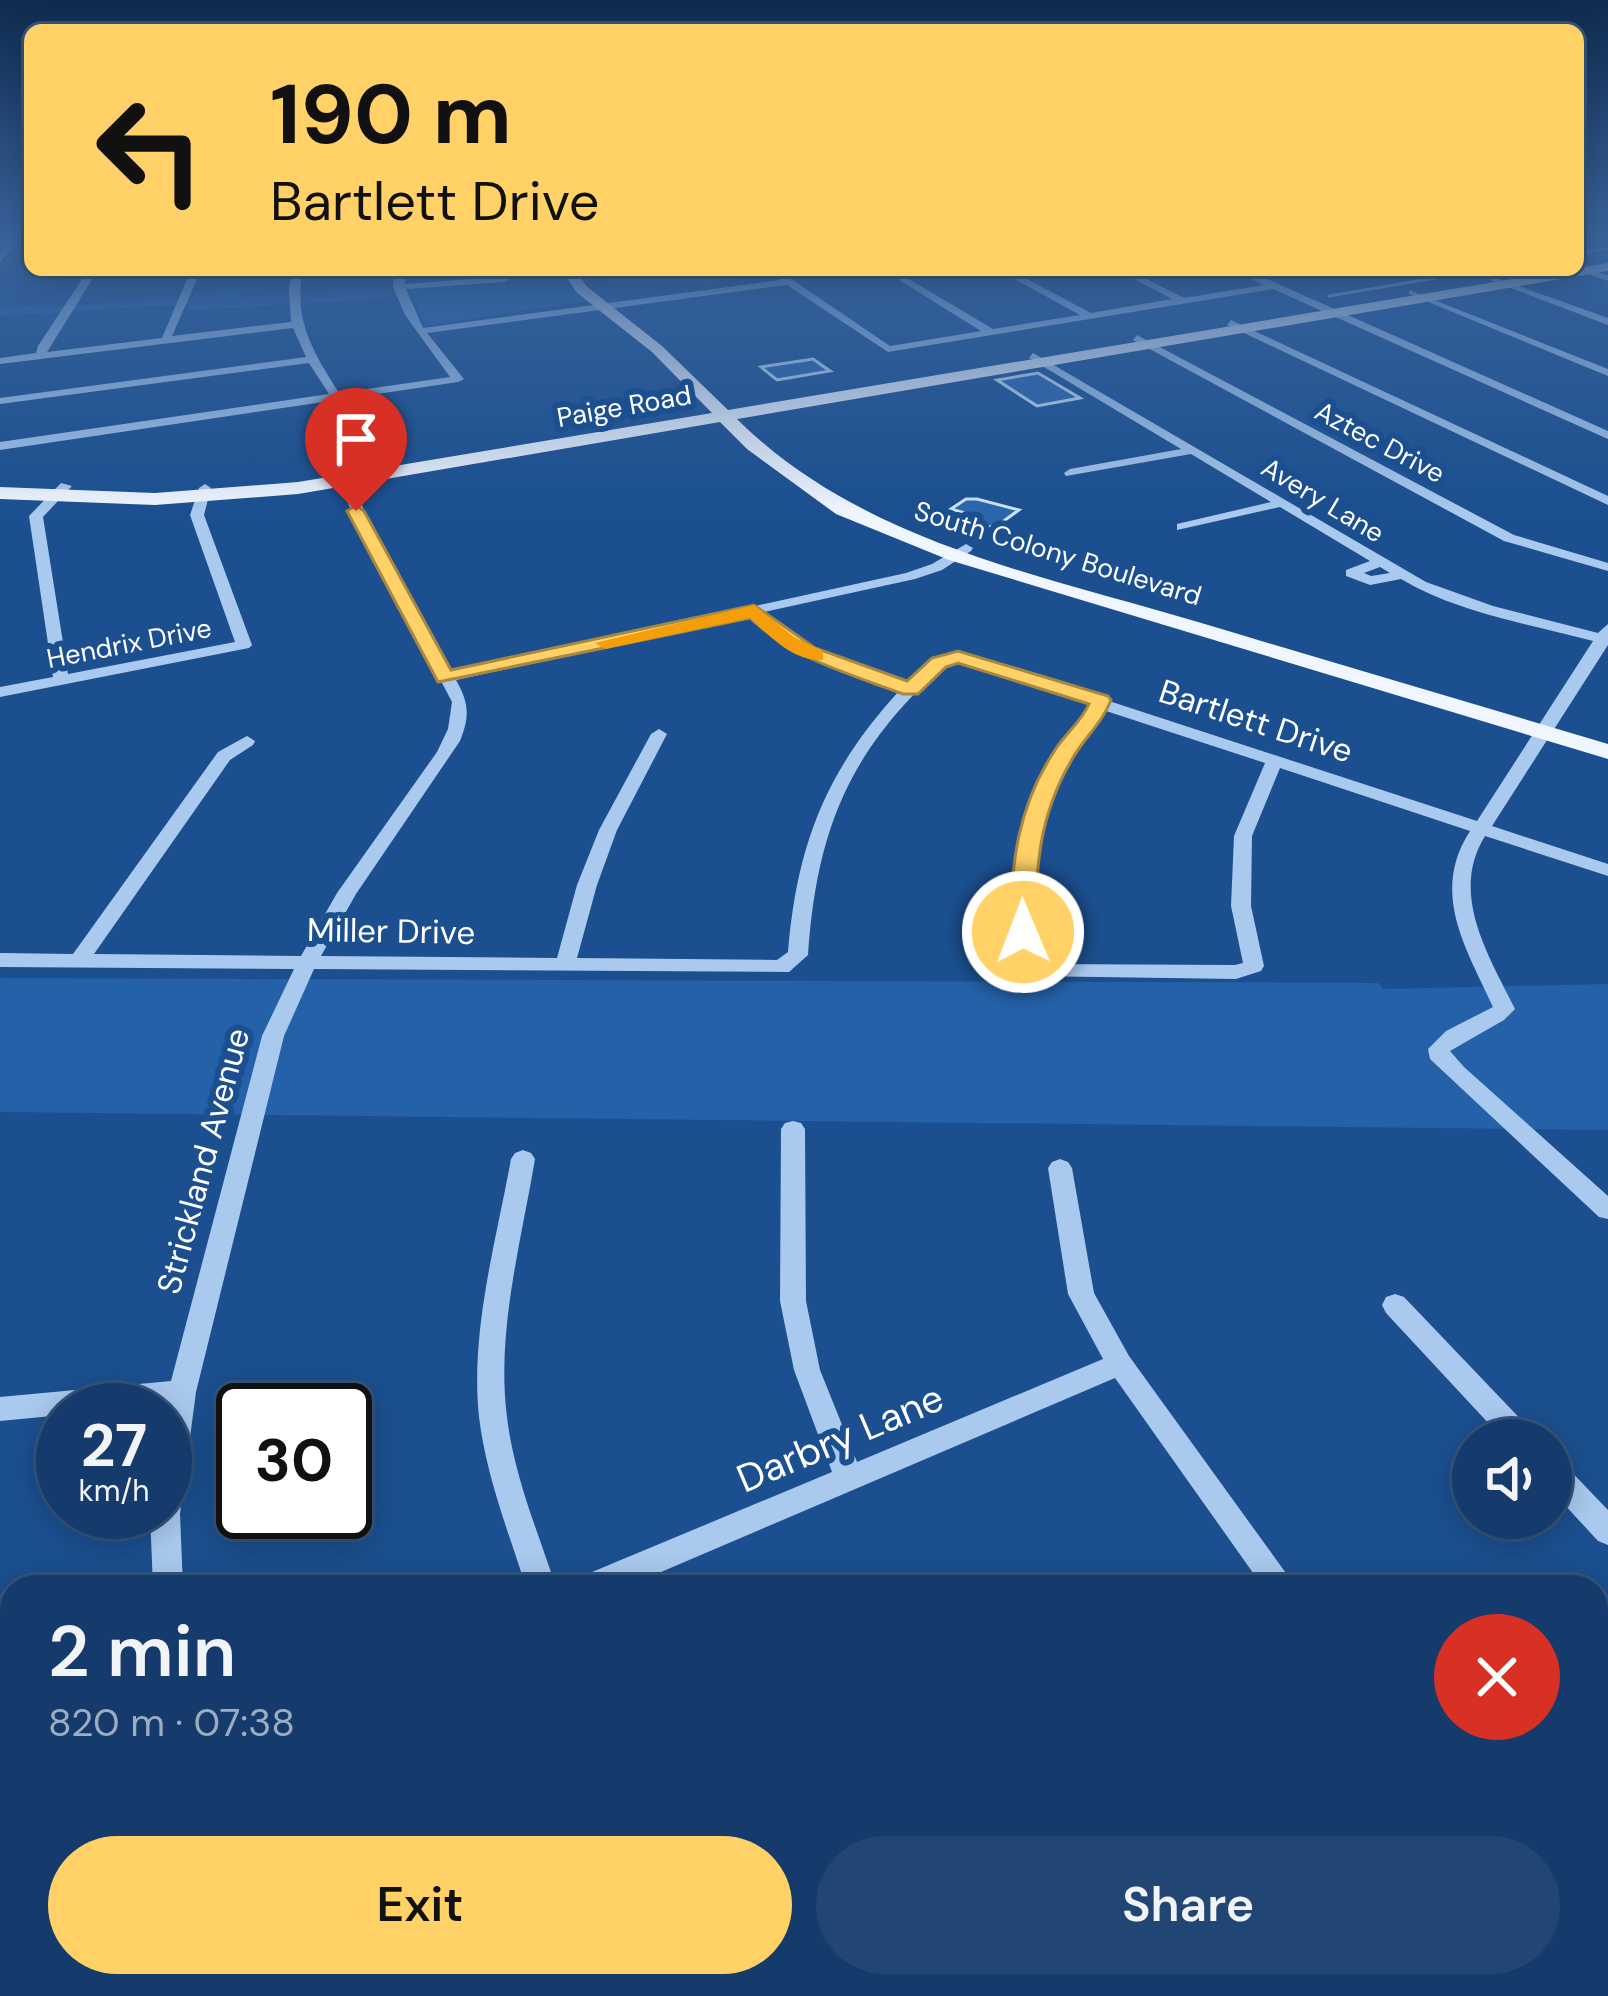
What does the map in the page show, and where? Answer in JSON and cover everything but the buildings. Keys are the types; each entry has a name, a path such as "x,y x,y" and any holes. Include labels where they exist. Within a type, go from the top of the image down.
{"main road":[{"name":"South Colony Boulevard","path":"637,329 657,342"},
{"name":"South Colony Boulevard","path":"644,329 726,412 822,490 876,519 961,552 1545,727 1608,752"},
{"name":"Paige Road","path":"0,488 126,499 203,493 335,468 542,442 1219,329"},
{"name":"South Colony Boulevard","path":"1545,727 1608,738"}],"street":[{"path":"41,358 54,329"},
{"path":"168,341 169,329"},
{"path":"0,361 258,329"},
{"path":"299,329 336,397"},
{"path":"0,446 458,379 421,331 434,329"},
{"path":"858,329 888,349 1009,329"},
{"path":"986,329 991,332"},
{"path":"1244,329 1608,501"},
{"path":"1370,329 1608,435"},
{"path":"1501,329 1608,373"},
{"name":"Aztec Drive","path":"1143,342 1509,538 1608,567"},
{"path":"0,401 313,359"},
{"name":"Avery Lane","path":"1039,359 1402,575 1467,603 1606,636"},
{"path":"1070,473 1193,450"},
{"name":"Strickland Avenue","path":"184,1383 273,1036 347,893 458,730 460,702 335,468"},
{"path":"60,490 37,516 37,527 61,680"},
{"name":"Hendrix Drive","path":"0,692 244,645 197,514 203,493"},
{"path":"1182,527 1282,503"},
{"path":"445,678 910,576 961,552"},
{"path":"1380,562 1351,572 1370,581 1402,575"},
{"path":"754,611 787,641 808,652 910,689"},
{"path":"1606,636 1482,828 1464,867 1461,910 1504,1009 1494,1020 1447,1039 1439,1049 1442,1059 1608,1210"},
{"name":"Bartlett Drive","path":"782,967 798,955 806,868 825,808 864,742 910,689 939,663 958,657 1101,700 1608,871"},
{"path":"1101,700 1093,719 1065,752 1035,812 1021,882 1028,962 1036,971 1236,972 1255,966 1241,906 1243,836 1275,758"},
{"path":"565,966 586,885 608,830 659,734"},
{"path":"79,961 224,756 247,741"},
{"name":"Miller Drive","path":"0,960 782,967"},
{"path":"793,1129 793,1301 807,1370 848,1476"},
{"path":"523,1159 497,1323 492,1413 538,1575"},
{"path":"1060,1168 1081,1294 1120,1364 1272,1575"},
{"path":"1395,1305 1502,1419"},
{"name":"Darbry Lane","path":"619,1575 1120,1364"},
{"path":"0,1408 36,1405"},
{"path":"1572,1492 1608,1531"},
{"name":"Strickland Avenue","path":"166,1539 168,1575"}],"shaded area":[{"path":"0,978 1378,983 1383,989 1608,984 1608,1130 0,1112"}],"slow traffic":[{"path":"605,643 754,611 787,641 816,655"}],"route":[{"path":"356,511 445,678 754,611 787,641 808,652 910,689 939,663 958,657 1101,700 1093,719 1065,752 1035,812 1023,859 1023,932"}]}
